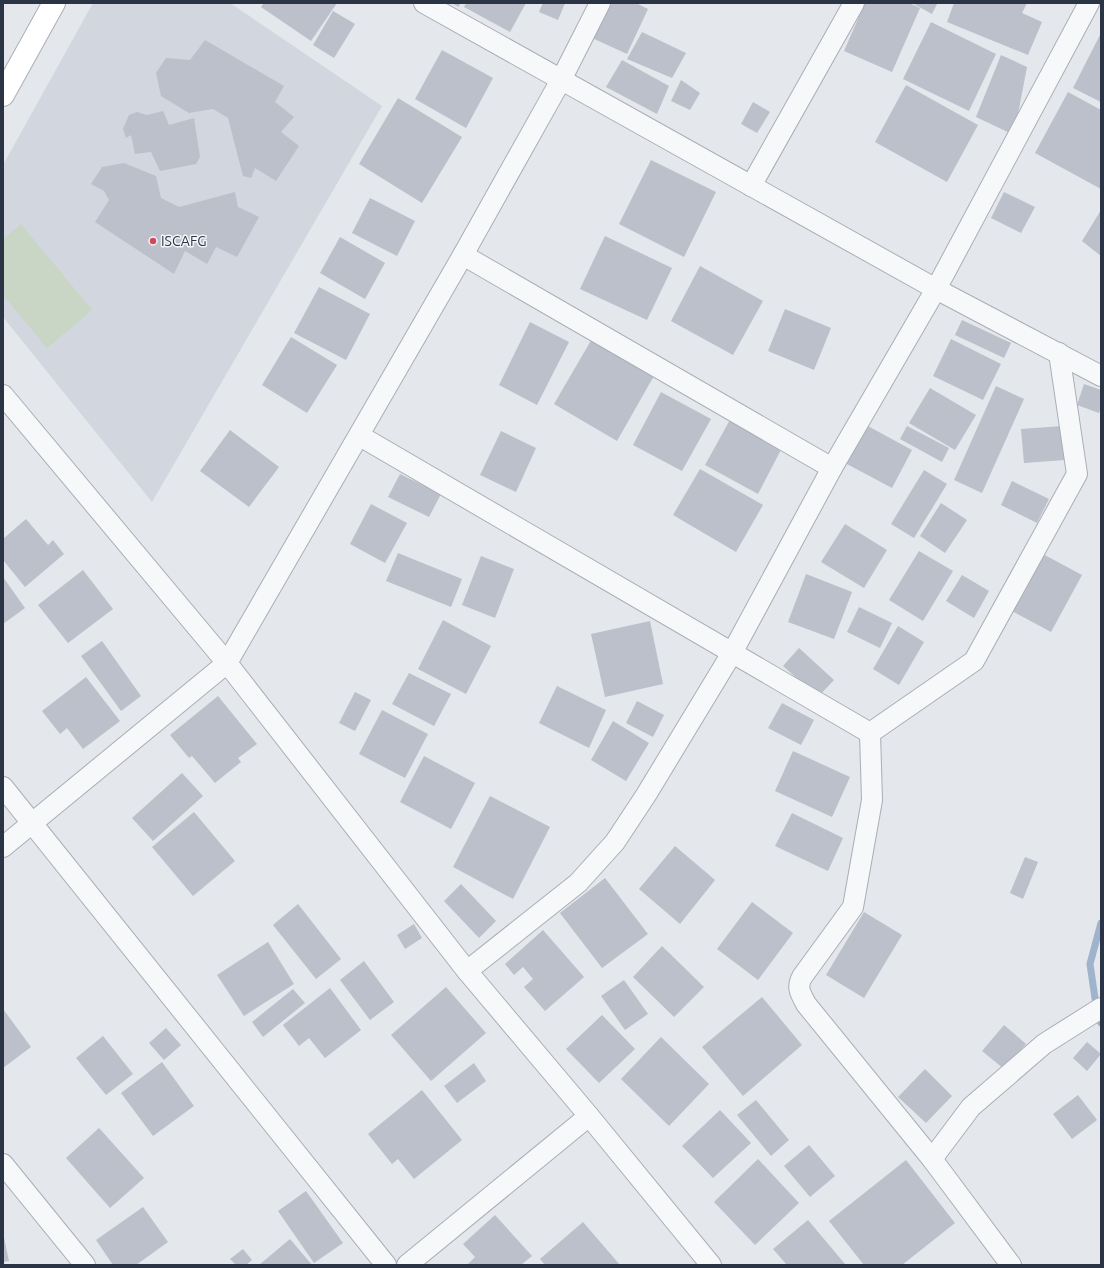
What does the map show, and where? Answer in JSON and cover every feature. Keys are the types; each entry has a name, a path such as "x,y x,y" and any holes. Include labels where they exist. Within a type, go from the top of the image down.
{"street":[{"path":"3,95 54,3"},
{"path":"424,3 936,289 1101,376"},
{"path":"3,847 227,663 360,436 463,255 561,80 600,3"},
{"path":"751,186 854,3"},
{"path":"467,971 578,883 615,842 646,795 732,653 832,468 936,289 1090,3"},
{"path":"463,255 832,468"},
{"path":"870,733 974,661 1077,474 1059,353"},
{"path":"3,395 227,663 467,971 589,1116 711,1265"},
{"path":"360,436 870,733"},
{"path":"870,733 872,800 853,907 802,977 798,984 799,992 806,1004 932,1159 1011,1265"},
{"path":"3,787 386,1265"},
{"path":"932,1159 971,1107 1044,1044 1101,1008"},
{"path":"407,1265 589,1116"},
{"path":"3,1164 85,1265"}],"shaded area":[{"name":"ISCAFG","path":"93,3 230,3 382,106 152,502 3,317 3,165"}],"green space":[{"path":"21,224 92,310 47,348 3,295 3,239"}],"building":[{"path":"264,3 337,3 311,41 261,7"},
{"path":"451,3 460,3 459,7"},
{"path":"466,3 526,3 510,32 464,7"},
{"path":"543,3 565,3 558,20 539,12"},
{"path":"605,3 639,3 638,4 648,9 627,54 590,37"},
{"path":"865,3 909,3 920,8 892,72 844,51"},
{"path":"912,3 937,3 937,4 932,14"},
{"path":"954,3 1027,3 1022,13 1042,22 1028,55 947,22"},
{"path":"333,11 355,24 334,58 313,45"},
{"path":"931,22 996,54 969,111 903,79"},
{"path":"642,32 686,53 672,78 627,59"},
{"path":"1101,33 1101,102 1073,88"},
{"path":"205,40 284,86 275,102 294,117 281,132 299,146 276,181 255,168 251,178 243,176 228,118 213,109 189,113 161,96 156,73 166,58 190,60"},
{"path":"442,50 493,78 466,128 415,99"},
{"path":"1001,55 1027,67 1014,135 976,117"},
{"path":"622,60 669,86 657,114 606,87"},
{"path":"681,80 700,93 690,110 671,101"},
{"path":"906,85 978,125 947,182 875,142"},
{"path":"1068,92 1101,110 1101,189 1035,153"},
{"path":"398,98 462,137 422,203 359,164"},
{"path":"753,102 770,112 757,133 741,124"},
{"path":"163,111 169,125 194,118 200,157 196,164 160,171 151,152 135,154 131,135 126,138 123,129 129,115 137,112 147,115"},
{"path":"651,160 716,192 684,257 619,224"},
{"path":"124,163 156,176 161,198 179,207 235,192 238,207 259,217 237,257 216,247 207,264 185,251 174,274 95,222 109,200 104,191 91,184 102,167"},
{"path":"1004,192 1035,207 1021,233 991,218"},
{"path":"370,198 415,221 397,256 352,233"},
{"path":"1101,210 1101,256 1082,241"},
{"path":"605,236 672,268 647,320 580,289"},
{"path":"340,237 385,263 365,299 320,273"},
{"path":"700,266 763,301 733,355 671,321"},
{"path":"319,287 370,314 346,360 294,333"},
{"path":"785,309 831,328 814,370 768,351"},
{"path":"962,320 1011,343 1004,358 955,335"},
{"path":"530,322 569,342 537,405 499,385"},
{"path":"291,337 337,365 307,413 262,385"},
{"path":"593,337 655,374 617,441 554,404"},
{"path":"951,339 1001,364 983,400 933,376"},
{"path":"1084,384 1101,390 1101,406 1099,413 1077,405"},
{"path":"996,386 1024,399 982,493 954,480"},
{"path":"930,388 976,415 955,450 909,423"},
{"path":"661,392 711,419 682,471 633,445"},
{"path":"731,418 783,446 758,494 705,465"},
{"path":"866,425 912,450 892,488 845,463"},
{"path":"907,426 949,448 942,462 900,439"},
{"path":"1062,426 1065,460 1024,463 1021,429"},
{"path":"230,430 279,467 249,507 200,471"},
{"path":"501,431 536,448 516,492 480,475"},
{"path":"700,469 763,505 736,552 673,515"},
{"path":"924,470 947,484 914,538 891,524"},
{"path":"400,474 441,494 429,517 388,497"},
{"path":"1012,481 1049,499 1037,523 1001,505"},
{"path":"941,503 967,520 945,553 920,536"},
{"path":"371,504 407,523 385,563 350,544"},
{"path":"26,519 48,545 53,540 64,554 25,587 3,560 3,539"},
{"path":"845,524 887,550 864,588 821,562"},
{"path":"919,551 953,571 923,621 889,600"},
{"path":"398,553 462,579 451,607 386,581"},
{"path":"1041,553 1082,575 1051,632 1010,610"},
{"path":"481,556 514,569 495,618 462,605"},
{"path":"83,570 113,609 68,643 38,605"},
{"path":"806,574 852,592 834,639 788,622"},
{"path":"962,575 989,591 974,618 946,601"},
{"path":"3,577 25,608 3,624"},
{"path":"859,607 892,623 880,648 847,632"},
{"path":"443,620 491,646 466,694 418,669"},
{"path":"650,621 663,684 605,697 591,634"},
{"path":"898,626 924,642 899,685 873,669"},
{"path":"102,641 141,696 121,711 81,656"},
{"path":"799,648 834,680 818,697 783,666"},
{"path":"409,673 451,694 434,726 392,704"},
{"path":"86,677 120,721 83,749 67,728 60,734 42,711"},
{"path":"557,686 606,710 589,748 539,723"},
{"path":"355,692 371,700 355,731 339,723"},
{"path":"218,696 257,744 238,758 241,762 215,783 192,756 189,758 170,735"},
{"path":"637,701 664,715 653,737 626,723"},
{"path":"782,703 814,720 801,745 768,728"},
{"path":"382,710 428,734 405,778 359,754"},
{"path":"613,721 649,743 626,781 591,760"},
{"path":"793,751 850,777 832,817 775,791"},
{"path":"424,756 475,783 451,829 400,802"},
{"path":"182,773 203,796 153,841 132,818"},
{"path":"490,796 550,827 513,899 453,867"},
{"path":"194,812 235,861 193,896 152,847"},
{"path":"792,813 843,838 828,871 775,846"},
{"path":"675,846 715,880 680,924 639,889"},
{"path":"1025,857 1038,862 1023,899 1010,893"},
{"path":"605,878 648,934 602,968 560,913"},
{"path":"461,884 496,921 479,938 444,901"},
{"path":"752,902 793,933 758,980 717,949"},
{"path":"298,904 341,959 316,979 273,925"},
{"path":"864,912 902,935 864,998 826,975"},
{"path":"414,924 422,938 405,949 397,935"},
{"path":"543,930 584,977 545,1011 524,987 533,979 523,967 514,975 505,964"},
{"path":"268,942 294,984 244,1016 217,975"},
{"path":"662,946 704,987 674,1017 633,977"},
{"path":"364,961 394,1002 370,1020 340,980"},
{"path":"624,980 648,1014 625,1030 601,996"},
{"path":"446,987 486,1033 431,1081 391,1035"},
{"path":"330,988 361,1030 325,1058 309,1038 299,1046 283,1025"},
{"path":"293,989 305,1003 263,1037 252,1022"},
{"path":"762,997 802,1045 743,1096 702,1047"},
{"path":"3,1009 31,1047 3,1068"},
{"path":"602,1015 635,1049 599,1083 566,1049"},
{"path":"1004,1025 1026,1044 1004,1069 982,1051"},
{"path":"166,1028 181,1045 164,1060 149,1043"},
{"path":"103,1036 133,1074 106,1095 76,1058"},
{"path":"661,1037 709,1084 669,1126 621,1079"},
{"path":"1087,1042 1101,1054 1087,1071 1073,1058"},
{"path":"162,1062 194,1106 153,1136 121,1093"},
{"path":"474,1063 486,1081 457,1103 444,1086"},
{"path":"925,1069 952,1096 926,1123 898,1097"},
{"path":"422,1090 462,1140 414,1179 398,1159 392,1164 368,1134"},
{"path":"1078,1095 1097,1120 1072,1139 1053,1114"},
{"path":"756,1100 789,1140 771,1156 737,1115"},
{"path":"720,1110 751,1143 713,1178 682,1146"},
{"path":"99,1128 144,1178 110,1208 66,1158"},
{"path":"809,1145 835,1176 810,1197 784,1166"},
{"path":"758,1159 799,1203 755,1245 714,1202"},
{"path":"906,1160 955,1223 902,1265 864,1265 829,1221"},
{"path":"306,1191 343,1243 314,1263 278,1211"},
{"path":"143,1207 168,1242 136,1265 113,1265 96,1240"},
{"path":"495,1215 532,1256 521,1265 468,1264 475,1257 463,1244"},
{"path":"808,1220 845,1264 844,1265 787,1265 773,1249"},
{"path":"583,1222 620,1265 545,1265 540,1259"},
{"path":"3,1233 9,1261 3,1262"},
{"path":"290,1239 312,1265 259,1265"},
{"path":"243,1249 252,1260 246,1265 236,1265 230,1259"}],"waterway":[{"path":"1101,923 1090,964 1098,1019 1101,1023"}],"place":[{"name":"ISCAFG","path":"153,241"}]}
